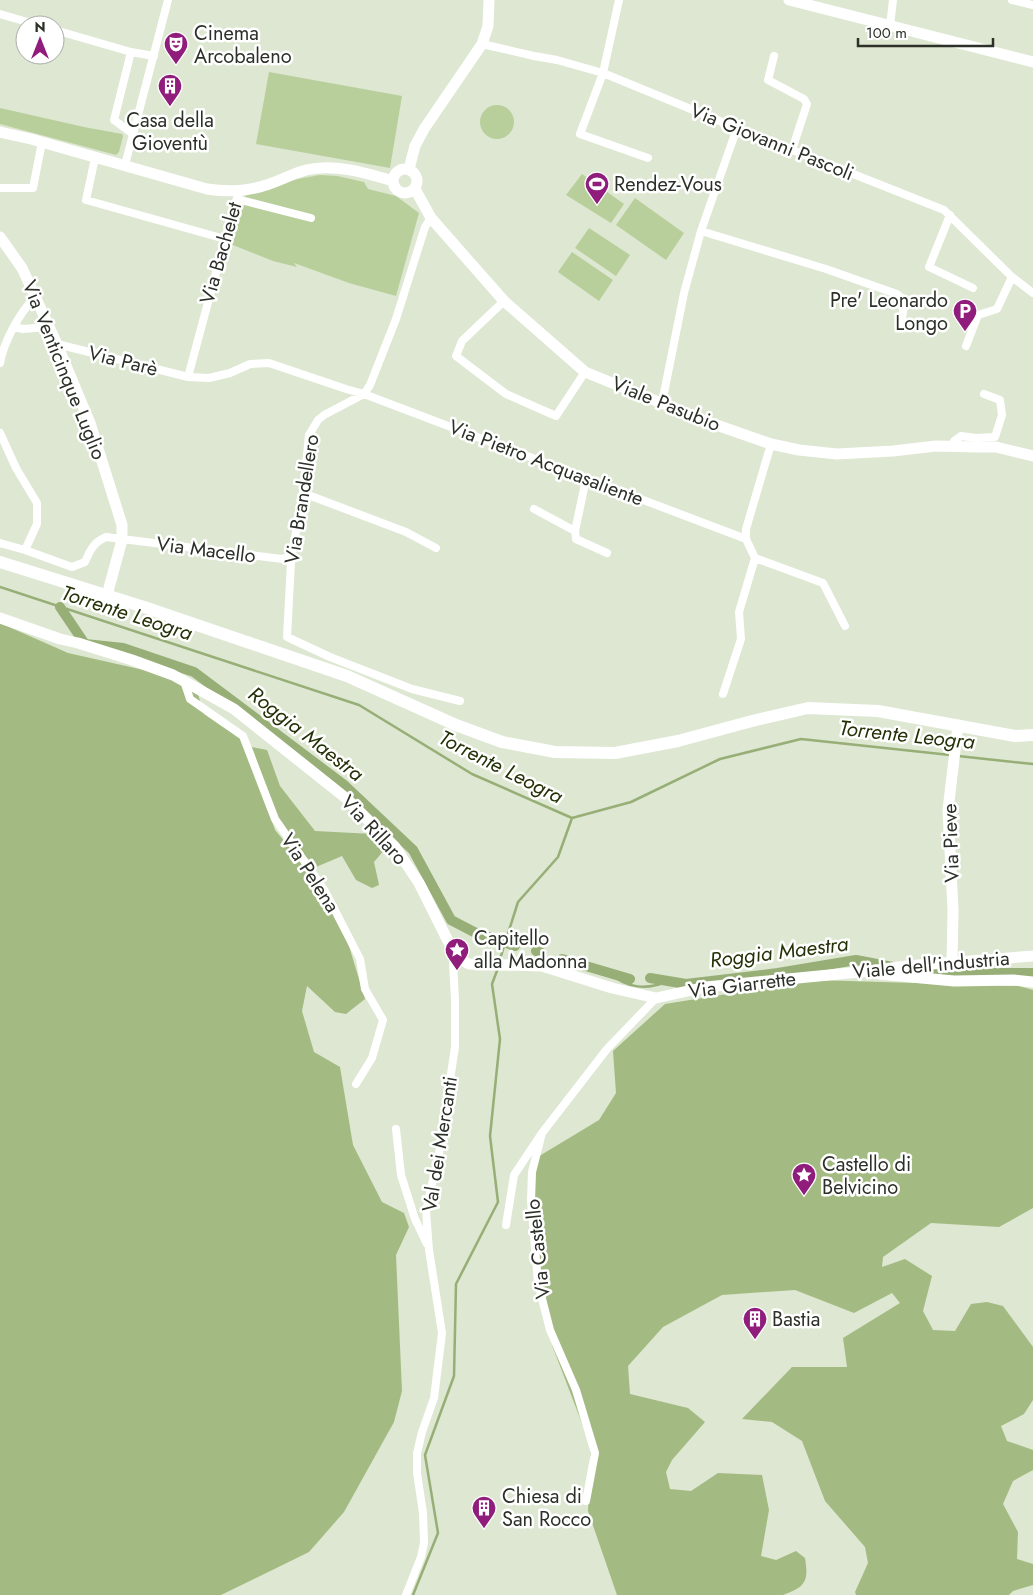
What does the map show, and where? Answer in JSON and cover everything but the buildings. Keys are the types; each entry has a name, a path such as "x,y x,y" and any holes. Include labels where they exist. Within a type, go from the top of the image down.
{"main road":[{"path":"0,562 347,676 456,726 494,739 556,752 615,753 678,741 752,720 808,708 878,711 1015,736 1033,735"}],"street":[{"path":"125,165 168,0"},
{"path":"415,189 411,192 403,193 396,189 393,181 398,171 406,168 410,169 415,146 424,129 482,44 488,26 489,0"},
{"path":"619,0 602,73 580,134 648,158"},
{"path":"789,0 1033,62"},
{"path":"890,26 893,0"},
{"path":"1017,1 1033,5"},
{"path":"0,14 15,18"},
{"path":"65,33 131,52 154,56"},
{"name":"Via Giovanni Pascoli","path":"482,44 556,60 602,73 944,210 1012,277 1033,293"},
{"path":"131,52 114,120 133,134"},
{"path":"774,56 768,80 804,99 808,104 792,150"},
{"path":"662,403 684,293 701,230 737,128"},
{"path":"0,132 42,142 206,189 238,195 311,218"},
{"path":"0,188 33,188 42,142"},
{"name":"Via Bachelet","path":"95,158 86,200 194,234 224,239"},
{"path":"238,195 308,170 325,168 352,170 393,181"},
{"name":"Viale Pasubio","path":"410,169 418,178 415,189 431,218 504,301 585,372 708,422 771,444 799,450 837,454 953,446 996,447 1033,456"},
{"name":"Via Bachelet","path":"188,377 224,239 238,195"},
{"path":"950,215 929,267 973,288"},
{"path":"364,394 370,384 396,319 425,227 431,218"},
{"path":"701,230 826,269 897,294 903,299 904,306 901,324"},
{"name":"Via Venticinque Luglio","path":"0,237 22,268 34,298 57,344 90,423 122,525 122,540 107,596"},
{"path":"966,346 978,315 997,309 1012,277"},
{"path":"0,363 14,327 34,298"},
{"path":"504,301 462,341 456,356 506,394 556,416 585,372"},
{"path":"14,327 28,329 48,326"},
{"name":"Via Parè","path":"57,344 188,377 209,378 230,373 250,364 269,363 346,389"},
{"name":"Via Pietro Acquasaliente","path":"346,389 364,394 746,539"},
{"name":"Via Brandellero","path":"364,394 324,415 313,427 307,446 304,493 294,547 292,554 288,557 291,562 287,637 330,657 412,689 460,701"},
{"path":"953,446 954,441 961,436 976,438 995,437 1002,415 1000,400 984,394"},
{"path":"0,433 16,468 37,503 37,524 25,550 0,543"},
{"path":"771,444 746,529 746,539 756,558 823,583 845,626"},
{"path":"586,479 575,532 576,539 607,553"},
{"path":"304,493 406,532 436,548"},
{"path":"534,509 575,532"},
{"name":"Via Macello","path":"25,550 72,567 85,562 91,548 98,541 106,537 282,559 288,557"},
{"path":"723,694 741,638 739,612 756,558"},
{"name":"Via Rillaro","path":"0,618 173,675 234,708 347,799 395,847 419,883 456,957"},
{"name":"Via Pelena","path":"184,681 190,699 243,736 275,819 325,891 360,959 365,989 383,1020 372,1058 356,1084"},
{"name":"Via Pieve","path":"952,962 953,910 948,810 958,725"},
{"name":"Viale dell'industria","path":"829,974 1033,956"},
{"path":"456,957 469,964 542,966 612,988 656,998"},
{"name":"Val dei Mercanti","path":"406,1595 421,1557 424,1543 424,1513 417,1473 417,1453 434,1398 442,1333 429,1250 426,1211 439,1153 455,1047 453,963 456,957"},
{"path":"850,972 954,981 1014,980 1033,982"},
{"name":"Via Giarrette","path":"656,998 706,987 829,974"},
{"name":"Via Castello","path":"506,1225 514,1175 542,1133 606,1049 656,998"},
{"path":"396,1129 401,1175 415,1219 429,1250"},
{"name":"Via Castello","path":"542,1133 532,1172 531,1201 538,1283 550,1330 576,1390 595,1453 586,1501"}],"green space":[{"path":"269,72 402,96 390,168 256,144"},
{"path":"497,105 509,110 514,122 509,134 497,139 485,134 480,122 485,110"},
{"path":"0,108 122,134 119,152 116,155 0,124"},
{"path":"582,174 624,204 611,223 566,195"},
{"path":"320,175 337,176 364,182 368,189 396,196 419,213 396,296 349,283 294,263 297,267 273,261 228,243 240,201 245,196 292,180"},
{"path":"635,198 684,233 666,260 616,225"},
{"path":"589,228 630,255 616,276 575,248"},
{"path":"572,252 613,280 599,301 558,272"},
{"path":"0,623 68,653 157,673 197,691 204,714 245,742 275,830 336,903 365,999 346,1014 335,1012 307,986 302,1011 314,1052 340,1067 353,1145 382,1202 404,1213 409,1227 396,1255 402,1391 394,1422 344,1512 309,1552 221,1595 0,1595"},
{"path":"252,747 267,750 280,786 315,831 373,834 385,849 374,862 379,885 372,888 356,880 342,856 316,867 283,834"},
{"path":"814,980 1019,986 1033,990 1033,1208 999,1227 931,1223 883,1257 882,1267 905,1259 932,1276 923,1311 933,1330 955,1331 971,1304 987,1302 1003,1306 1033,1347 1033,1400 1024,1414 1001,1426 1007,1441 1033,1450 1033,1470 1013,1481 1003,1504 1018,1532 1017,1559 1033,1564 1033,1585 1013,1591 1009,1595 856,1595 855,1592 868,1563 865,1547 825,1501 802,1441 772,1422 742,1419 792,1367 847,1367 843,1338 900,1303 892,1293 854,1313 795,1290 722,1295 663,1327 628,1366 630,1394 688,1408 705,1422 672,1460 666,1472 670,1489 691,1491 718,1473 762,1475 769,1510 761,1556 776,1560 796,1551 805,1558 806,1578 804,1582 801,1586 783,1595 617,1595 588,1511 591,1447 552,1345 535,1264 531,1182 536,1158 599,1120 616,1093 613,1051 665,1004"}],"waterway":[{"name":"Torrente Leogra","path":"0,587 359,705 472,774 572,818 631,802 720,759 801,739 950,755"},
{"name":"Roggia Maestra","path":"60,607 85,644 123,648 194,672 343,784 413,850 451,920 474,932 497,940"},
{"name":"Torrente Leogra","path":"958,756 1033,764"},
{"path":"499,962 518,902 558,857 572,818"},
{"name":"Roggia Maestra","path":"503,942 515,946"},
{"name":"Roggia Maestra","path":"536,951 542,953"},
{"name":"Roggia Maestra","path":"562,959 630,979"},
{"name":"Roggia Maestra","path":"650,978 686,984 778,973 856,960 924,973 1033,973"},
{"path":"413,1595 438,1533 425,1455 454,1376 456,1284 498,1202 490,1136 500,1039 492,984 498,968"},
{"path":"610,973 623,982 645,987 668,981"}],"place":[{"name":"Cinema Arcobaleno","path":"176,65"},
{"name":"Casa della Gioventù","path":"170,107"},
{"name":"Rendez-Vous","path":"597,205"},
{"name":"Pre' Leonardo Longo","path":"965,332"},
{"name":"Capitello alla Madonna","path":"457,971"},
{"name":"Castello di Belvicino","path":"804,1196"},
{"name":"Bastia","path":"755,1340"},
{"name":"Chiesa di San Rocco","path":"484,1529"}]}
